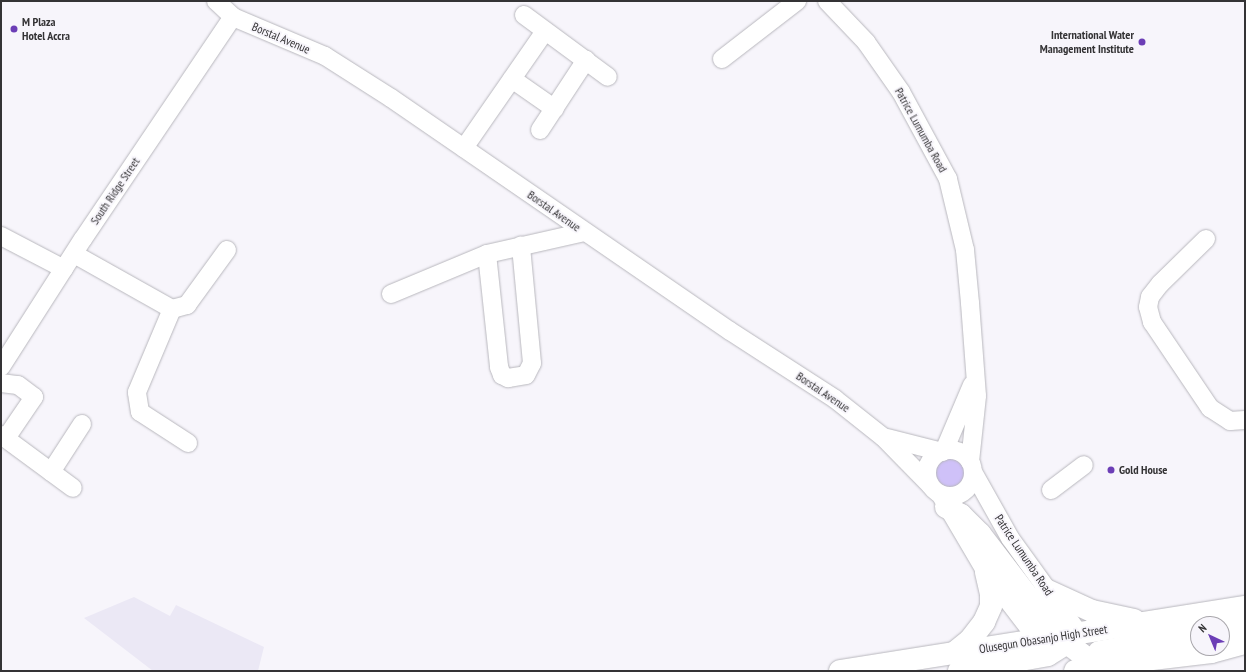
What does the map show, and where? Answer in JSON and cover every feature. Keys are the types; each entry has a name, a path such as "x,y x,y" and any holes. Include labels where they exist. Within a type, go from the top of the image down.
{"main road":[{"path":"938,495 980,534 1074,657 1190,635"},
{"path":"956,662 984,622 988,611 991,594 986,572"},
{"path":"1046,590 1092,611 1145,622"},
{"name":"Olusegun Obasanjo High Street","path":"1074,657 1145,622 1245,607"},
{"path":"1230,626 1245,622"},
{"name":"Olusegun Obasanjo High Street","path":"1230,647 1245,643"},
{"name":"Olusegun Obasanjo High Street","path":"840,671 956,662 1190,653"},
{"path":"1189,671 1206,656"}],"street":[{"name":"Borstal Avenue","path":"216,1 233,17 325,56 464,148 730,332 835,398 883,437 938,495"},
{"path":"722,59 798,1"},
{"name":"Patrice Lumumba Road","path":"827,1 866,42 901,92 948,179 965,250 975,377 975,435 972,467 1010,538 1046,590 1074,657"},
{"path":"524,15 608,77"},
{"name":"South Ridge Street","path":"1,367 64,269 233,17"},
{"path":"464,148 545,31"},
{"path":"540,130 586,60"},
{"path":"512,79 555,109"},
{"path":"391,294 487,254 585,232"},
{"path":"1,236 64,269"},
{"path":"1206,239 1160,284 1150,297 1148,307 1152,322 1210,408 1230,421 1245,420"},
{"path":"487,254 499,367 502,374 508,378 526,375 532,363 521,246"},
{"path":"74,254 172,309 187,305 228,250"},
{"path":"172,309 137,392 137,401 140,412 188,444"},
{"name":"Patrice Lumumba Road","path":"943,451 975,377"},
{"path":"1,383 18,386 34,396 3,436 73,488"},
{"path":"51,472 82,424"},
{"name":"Borstal Avenue","path":"883,437 943,451"},
{"path":"938,495 951,496 962,493 970,484 972,467 959,452 943,451 928,465 927,479 986,572 1074,657"},
{"path":"1051,490 1084,465"}],"shaded area":[{"path":"953,457 962,462 966,467 966,481 962,486 957,490 947,491 943,490 934,481 933,471 934,467 943,458"},
{"path":"134,597 170,616 176,605 264,647 258,671 153,671 84,618"}],"place":[{"name":"M Plaza Hotel Accra","path":"14,29"},
{"name":"International Water Management Institute","path":"1142,42"},
{"name":"Gold House","path":"1111,470"}]}
